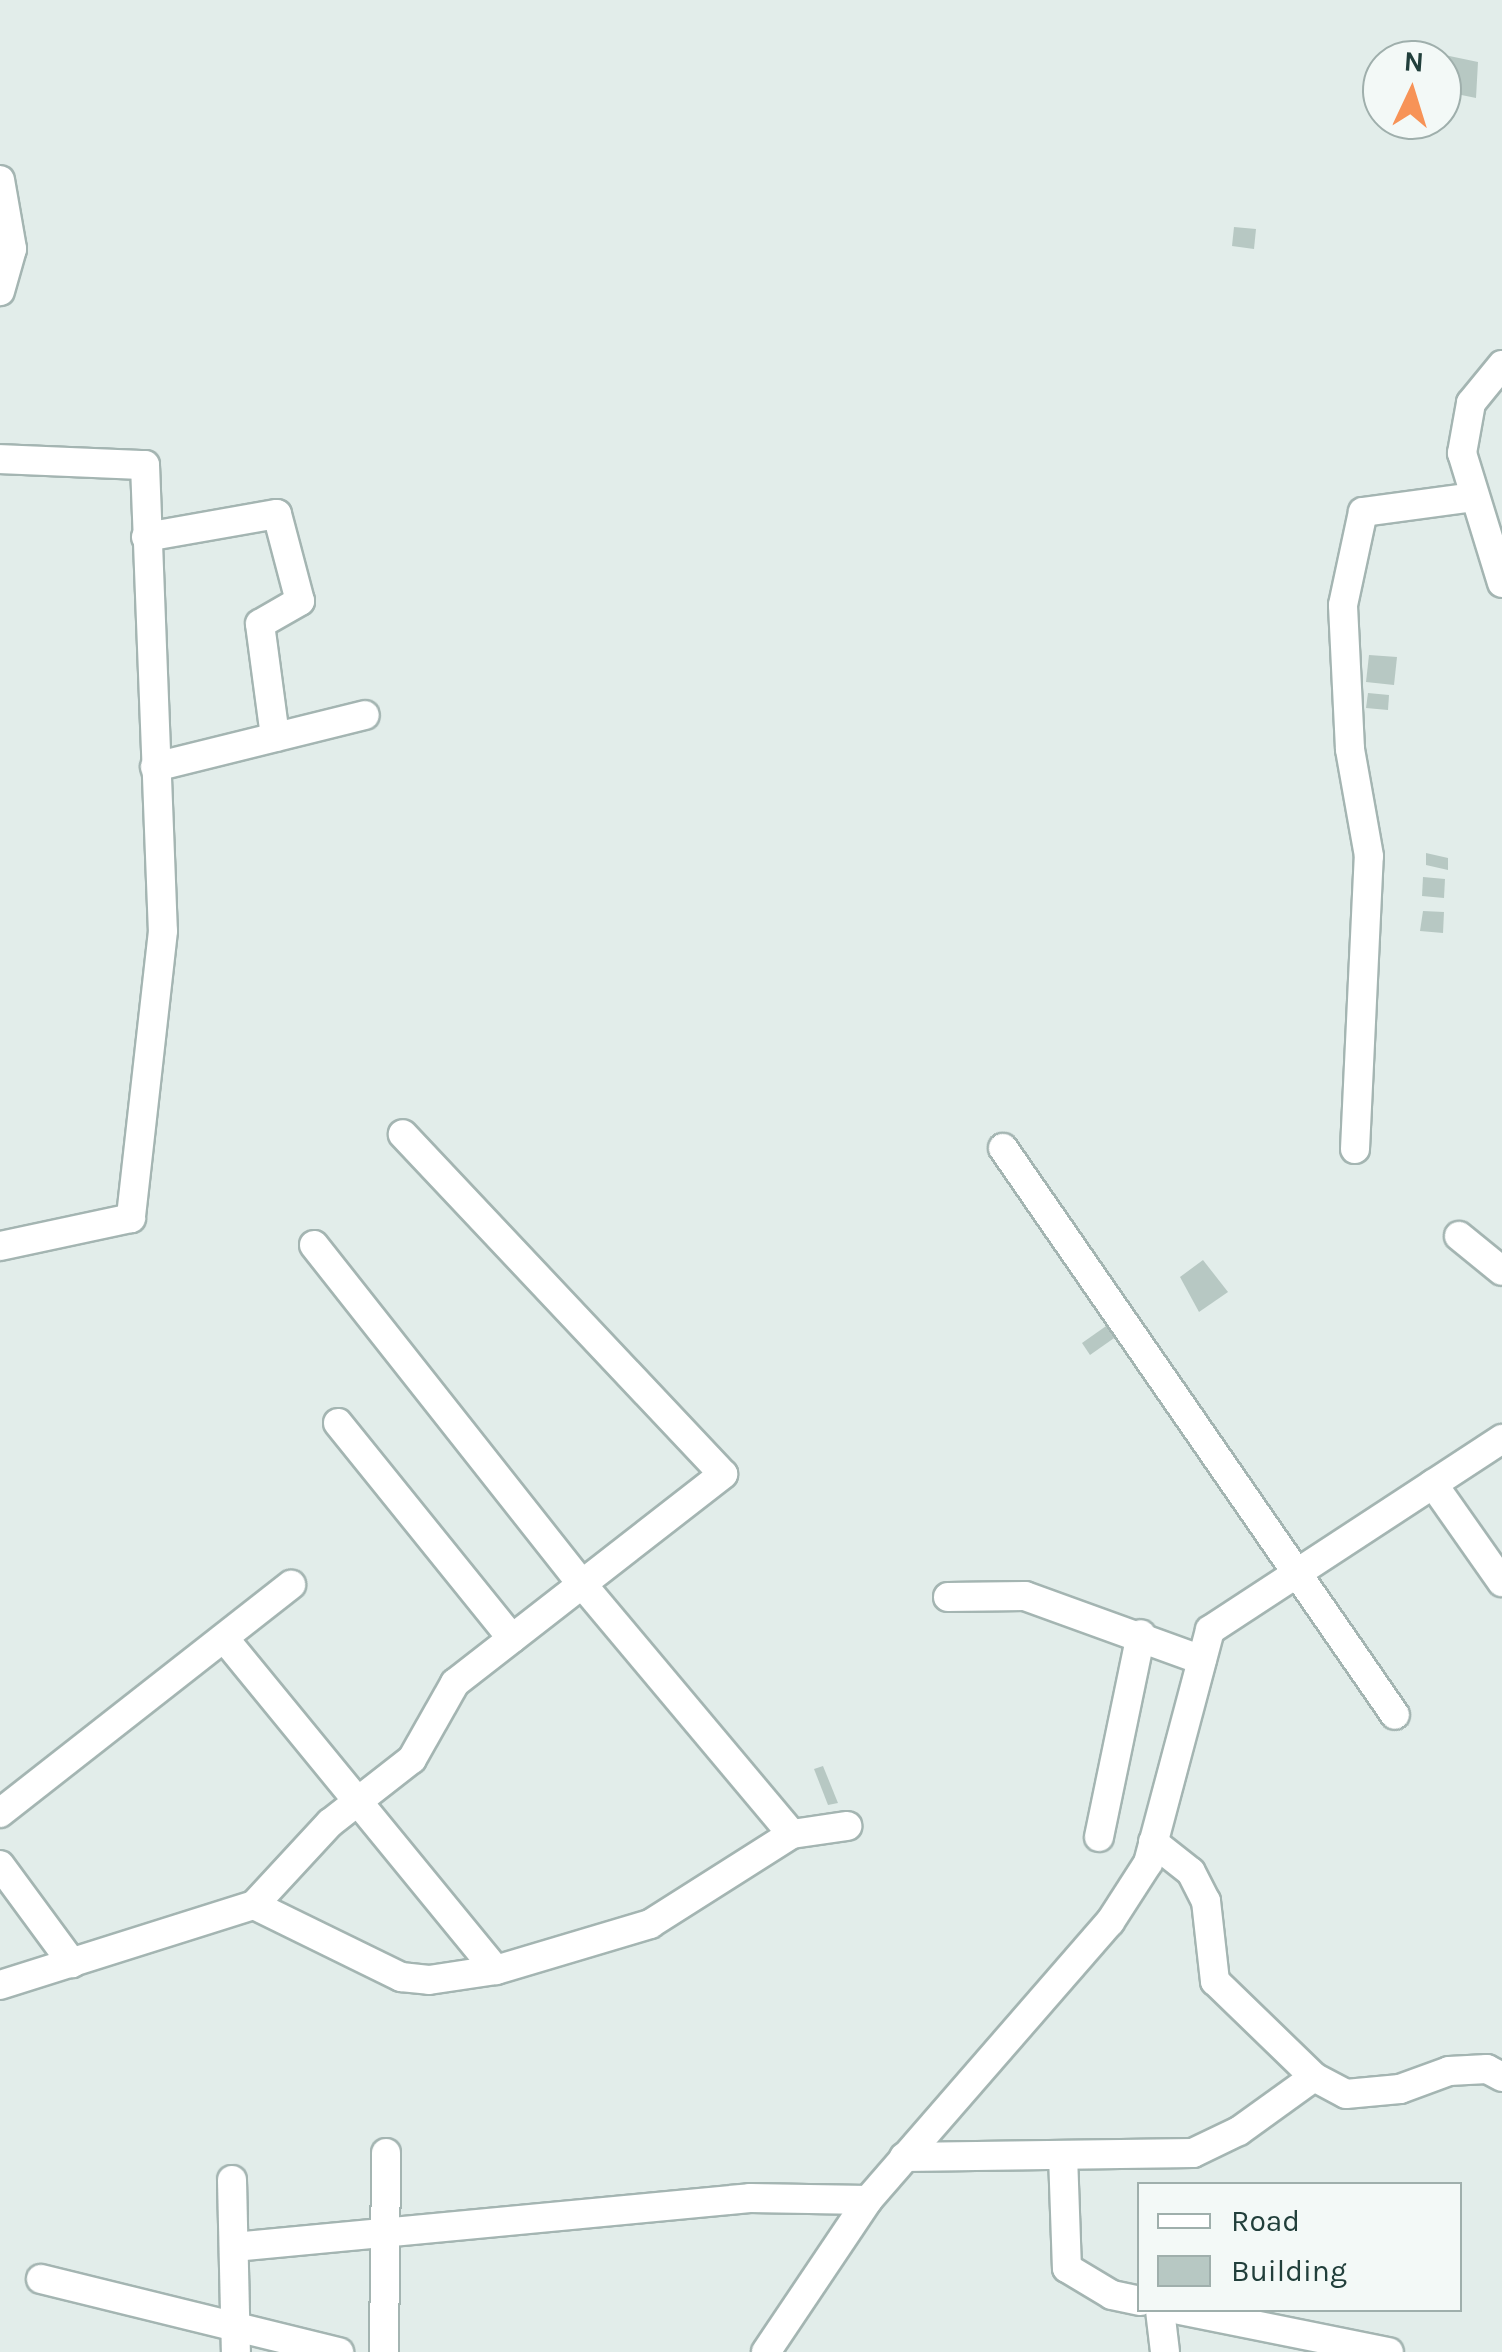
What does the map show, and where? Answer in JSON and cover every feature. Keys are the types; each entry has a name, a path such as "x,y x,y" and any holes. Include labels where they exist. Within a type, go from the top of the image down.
{"street":[{"path":"0,180 12,249 0,291"},
{"path":"1502,364 1462,423 1462,453 1502,583"},
{"path":"0,459 144,465 162,930 131,1218 0,1246"},
{"path":"1355,1149 1369,856 1350,749 1343,605 1362,512 1474,497"},
{"path":"146,537 277,514 300,601 260,624 275,737"},
{"path":"155,767 365,715"},
{"path":"0,1985 254,1905 358,1802 412,1759 454,1683 723,1474 403,1134"},
{"path":"1003,1148 1395,1715"},
{"path":"1459,1236 1502,1271"},
{"path":"314,1245 582,1584 792,1834"},
{"path":"338,1423 512,1639"},
{"path":"766,2352 868,2200 1110,1922 1148,1862 1210,1630 1502,1439"},
{"path":"1432,1484 1502,1582"},
{"path":"0,1814 291,1585"},
{"path":"948,1597 1025,1596 1141,1634 1202,1660"},
{"path":"1099,1838 1141,1634"},
{"path":"224,1638 496,1970"},
{"path":"254,1905 401,1978 429,1980 496,1970 650,1924 792,1834 847,1826"},
{"path":"1153,1842 1190,1872 1206,1901 1215,1981 1314,2076 1346,2094 1400,2089 1450,2071 1487,2068 1502,2077"},
{"path":"0,1866 72,1964"},
{"path":"904,2157 1194,2153 1239,2131 1314,2076"},
{"path":"384,2352 386,2153"},
{"path":"1062,2155 1068,2268 1112,2295 1137,2300"},
{"path":"232,2180 237,2340"},
{"path":"234,2246 750,2198 868,2200"},
{"path":"41,2279 237,2340 339,2352"},
{"path":"1160,2312 1165,2352"},
{"path":"1190,2312 1389,2352"}],"building":[{"path":"1462,59 1478,62 1476,98 1462,95"},
{"path":"1234,227 1256,229 1254,249 1232,246"},
{"path":"1369,655 1397,657 1394,685 1366,682"},
{"path":"1368,693 1389,695 1388,710 1366,708"},
{"path":"1426,853 1448,858 1448,870 1426,865"},
{"path":"1423,877 1445,879 1444,898 1422,896"},
{"path":"1423,911 1444,912 1443,933 1420,931"},
{"path":"1203,1260 1228,1292 1199,1312 1180,1277"},
{"path":"1109,1324 1117,1336 1090,1355 1082,1343"},
{"path":"823,1766 838,1803 828,1805 814,1769"}]}
